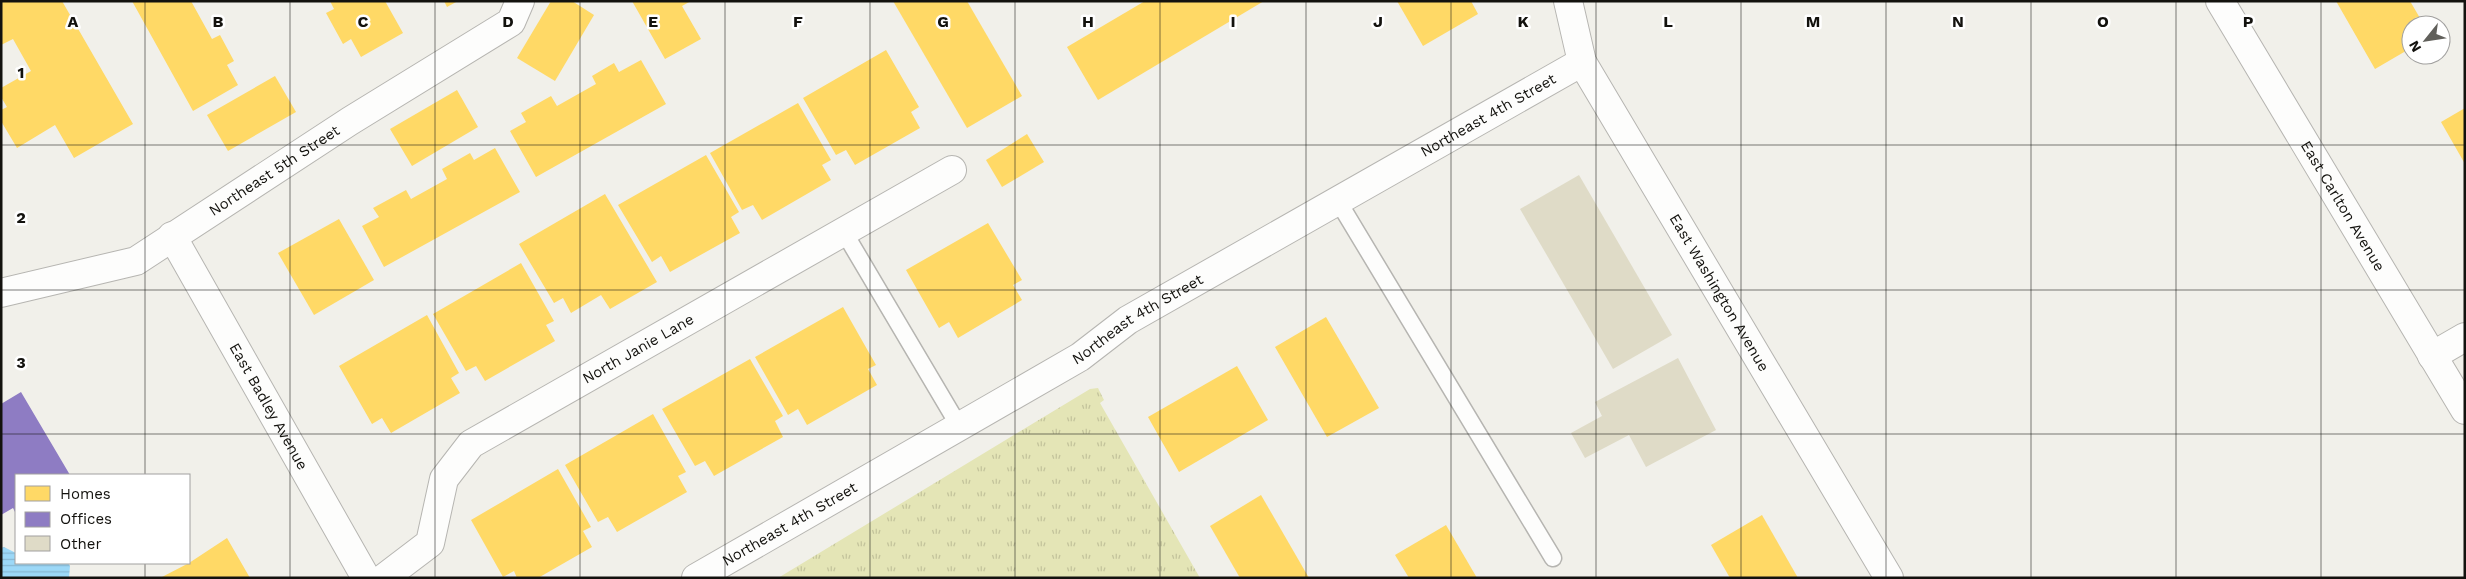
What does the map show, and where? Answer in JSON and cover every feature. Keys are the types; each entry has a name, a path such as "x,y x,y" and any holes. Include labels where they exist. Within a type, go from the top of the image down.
{"street":[{"name":"Northeast 5th Street","path":"1,293 136,261 350,121 511,22 520,1"},
{"name":"East Washington Avenue","path":"1568,1 1582,62 1889,578"},
{"name":"East Carlton Avenue","path":"2220,1 2465,410"},
{"name":"Northeast 4th Street","path":"696,578 1080,357 1128,320 1582,62"},
{"name":"North Janie Lane","path":"384,578 430,543 444,479 471,444 952,170"},
{"name":"East Badley Avenue","path":"172,236 366,578"},
{"path":"2432,356 2465,337"}],"lane":[{"path":"1338,201 1553,558"},
{"path":"844,232 959,426"}],"green space":[{"path":"1098,388 1104,400 1100,403 1200,578 778,578 1090,389"}],"water":[{"path":"4,547 15,552 15,564 69,564 69,578 1,578 1,548"}],"building: Homes":[{"path":"1,1 62,1 133,124 74,158 55,125 17,148 1,121 1,110 7,107 1,97 1,88 31,71 13,39 1,45"},
{"path":"132,1 191,1 212,39 220,35 234,61 227,65 238,85 193,111"},
{"path":"330,1 385,1 403,33 361,57 351,39 343,44 326,13 334,9"},
{"path":"444,1 458,1 447,7"},
{"path":"551,1 572,1 594,15 555,81 517,58"},
{"path":"632,1 691,1 682,6 701,39 665,59"},
{"path":"893,1 967,1 1022,96 967,128"},
{"path":"1145,1 1264,1 1098,100 1067,47"},
{"path":"1397,1 1471,1 1478,14 1423,46"},
{"path":"2336,1 2410,1 2418,15 2401,15 2401,54 2375,69"},
{"path":"886,50 919,107 911,112 920,128 855,165 846,150 836,155 803,98"},
{"path":"641,60 666,104 536,177 510,131 526,122 521,113 551,96 557,106 596,84 592,76 614,63 619,72"},
{"path":"275,76 296,112 228,151 207,115"},
{"path":"457,90 478,127 412,166 390,129"},
{"path":"798,103 831,160 822,165 831,180 762,220 753,205 742,210 710,153"},
{"path":"2465,108 2465,164 2441,122"},
{"path":"1027,134 1044,162 1002,187 986,160"},
{"path":"495,148 520,192 384,267 362,226 379,217 373,208 406,190 411,199 447,179 442,169 470,153 474,160"},
{"path":"706,155 739,212 731,217 740,233 670,272 661,256 652,262 618,205"},
{"path":"605,194 657,282 610,309 601,295 571,313 563,298 554,303 519,244"},
{"path":"339,219 374,280 314,315 278,253"},
{"path":"988,223 1022,280 1013,285 1022,300 958,338 949,322 939,328 906,270"},
{"path":"521,263 554,321 546,325 555,341 485,381 476,366 466,371 433,314"},
{"path":"843,307 876,365 868,369 877,385 807,425 798,409 788,415 755,357"},
{"path":"427,315 459,373 451,378 460,393 391,433 382,418 372,424 339,366"},
{"path":"1326,317 1379,408 1327,437 1275,347"},
{"path":"750,359 783,416 775,421 783,437 714,476 705,461 695,466 662,409"},
{"path":"1237,366 1268,420 1179,472 1148,417"},
{"path":"653,414 686,472 678,476 687,492 617,532 608,517 598,522 565,465"},
{"path":"558,469 591,527 583,531 592,547 538,578 517,578 514,571 503,577 471,520"},
{"path":"1261,495 1309,578 1240,578 1210,526"},
{"path":"1762,515 1798,578 1730,578 1711,545"},
{"path":"1446,525 1477,578 1409,578 1395,555"},
{"path":"227,538 250,578 160,578 190,562"}],"building: Offices":[{"path":"21,392 69,474 15,474 15,512 13,508 1,515 1,404"}],"building: Other":[{"path":"1579,175 1672,335 1613,369 1520,209"},
{"path":"1678,358 1716,430 1646,467 1629,435 1585,458 1571,433 1602,416 1595,402"}]}
